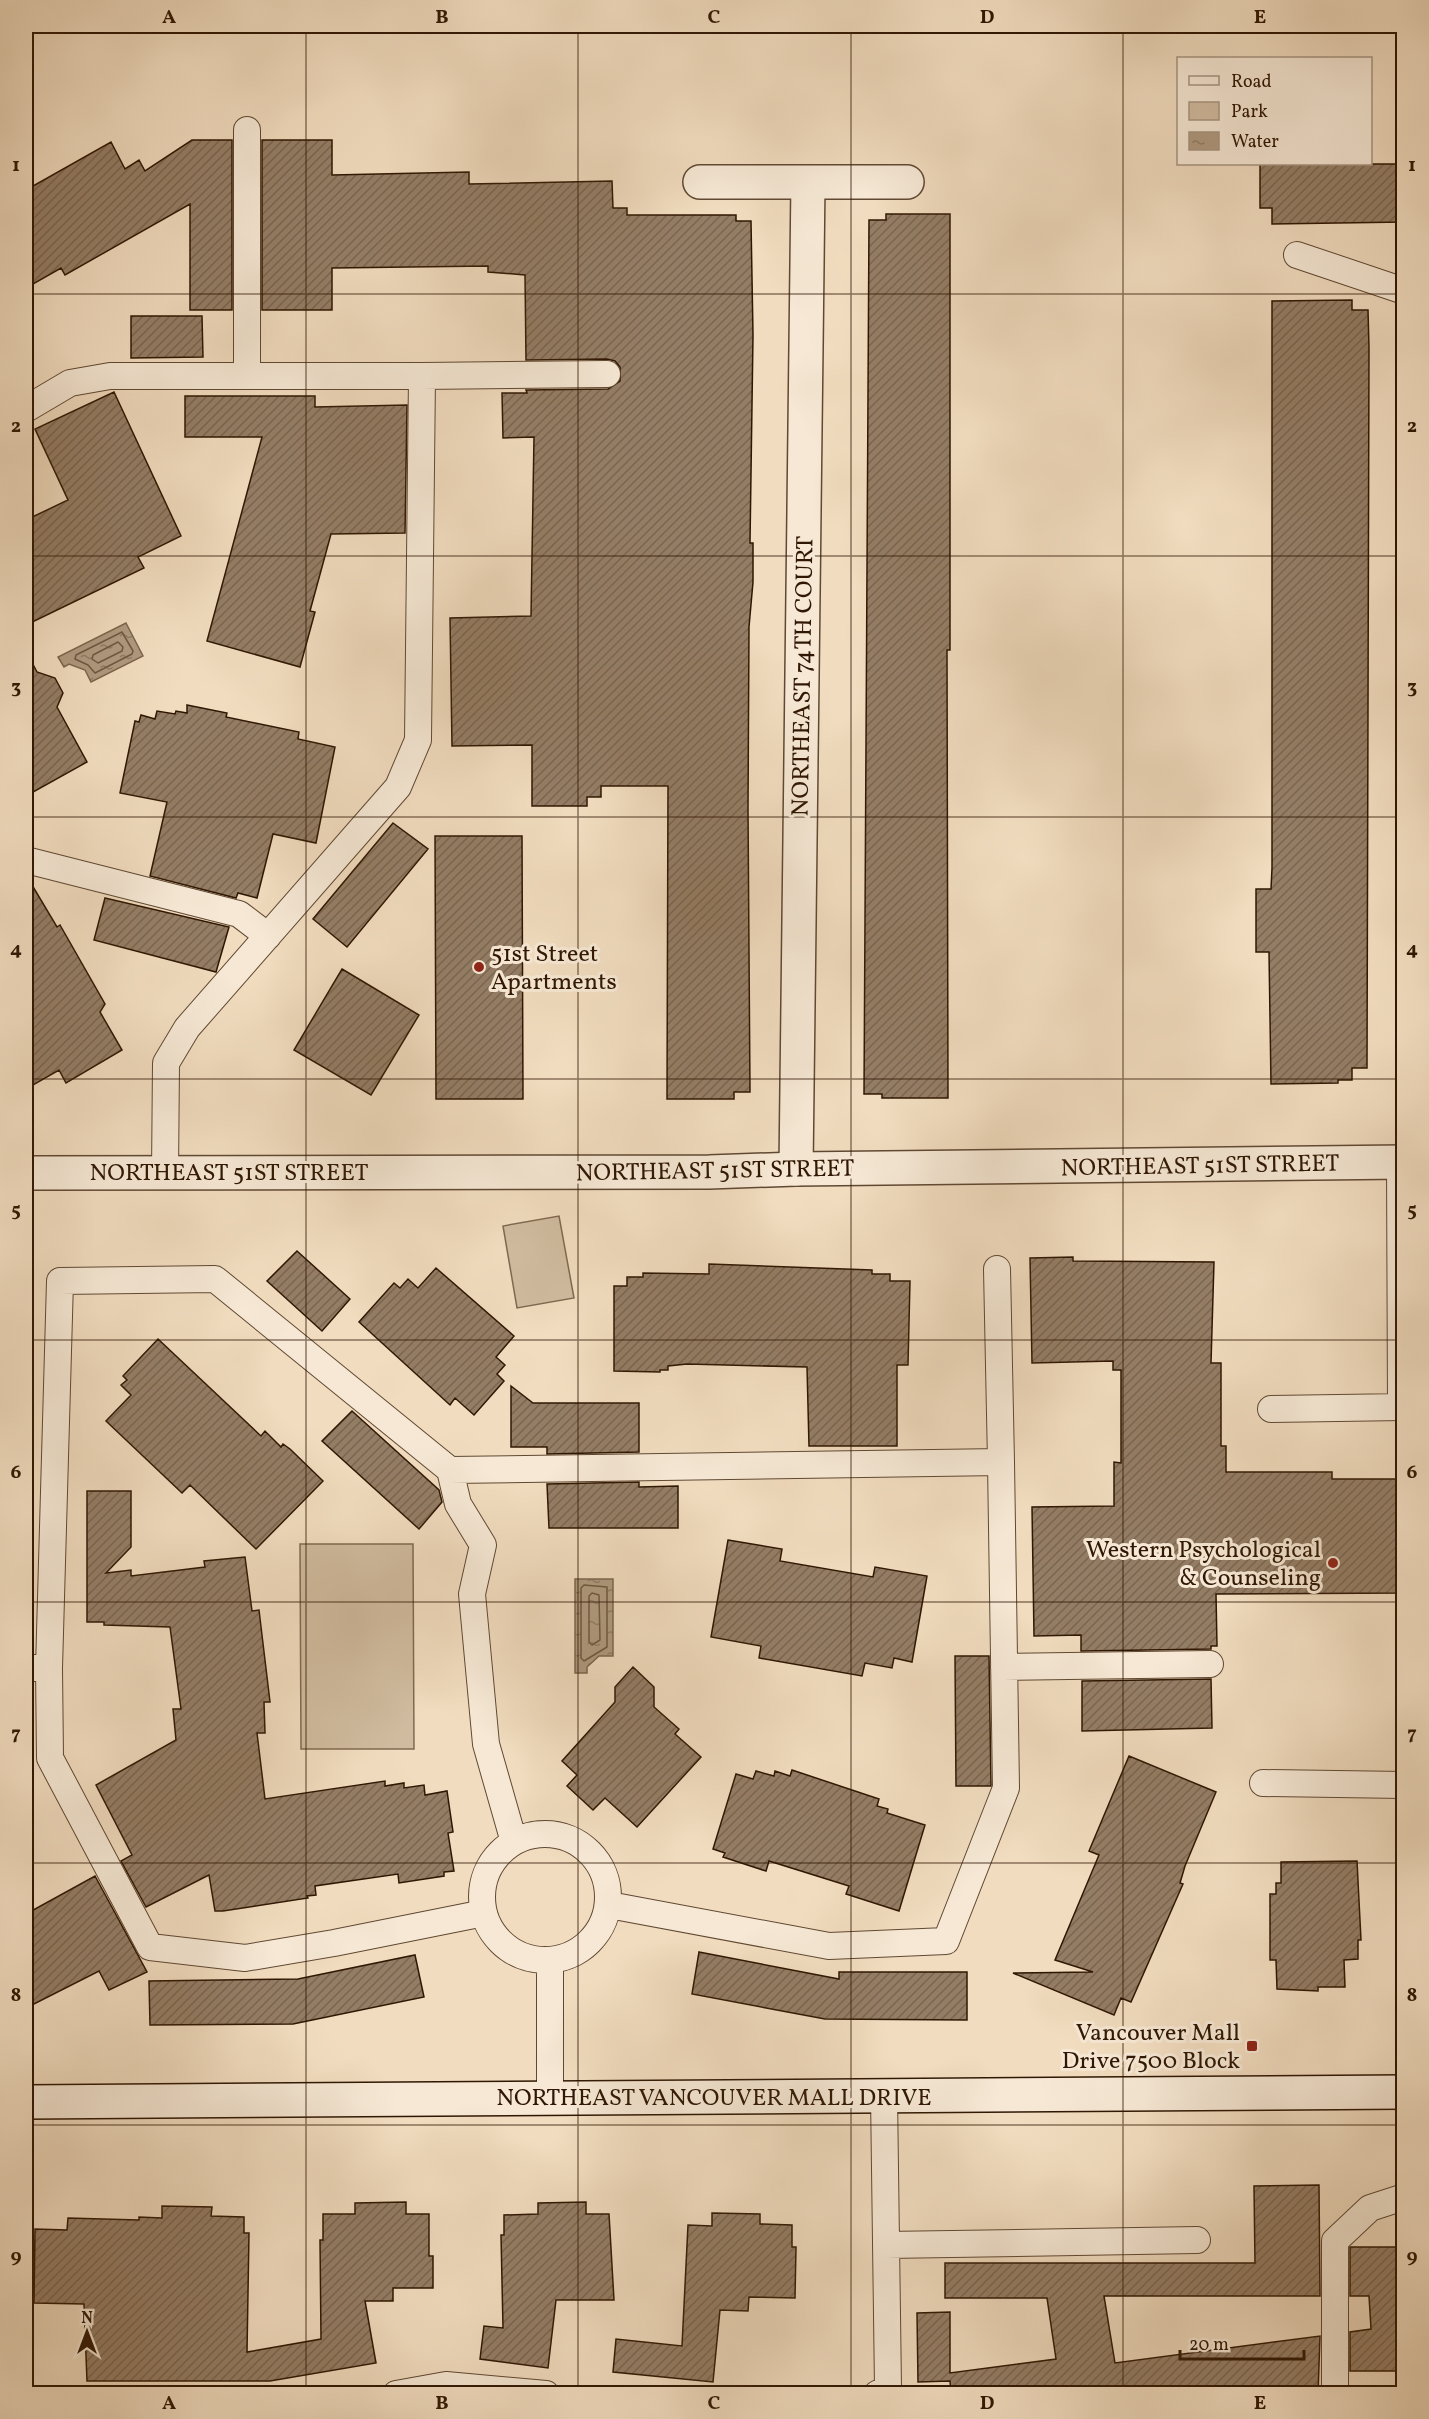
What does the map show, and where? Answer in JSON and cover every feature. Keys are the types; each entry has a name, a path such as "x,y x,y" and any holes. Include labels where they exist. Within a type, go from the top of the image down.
{"street":[{"path":"700,182 907,182"},
{"name":"NORTHEAST 74TH COURT","path":"796,1169 808,182"},
{"name":"NORTHEAST 51ST STREET","path":"26,1173 709,1172 1402,1162"},
{"name":"NORTHEAST VANCOUVER MALL DRIVE","path":"26,2102 1404,2092"}],"lane":[{"path":"247,130 247,376"},
{"path":"1297,255 1404,291"},
{"path":"26,409 70,383 110,376 607,374"},
{"path":"165,1173 166,1064 188,1028 398,787 418,740 422,376"},
{"path":"26,860 239,914 268,936"},
{"path":"1271,1409 1402,1407 1402,1162"},
{"path":"609,1905 829,1946 946,1941 1006,1788 997,1269"},
{"path":"484,1913 245,1958 150,1947 50,1758 37,1668 60,1281 215,1280 450,1470 458,1504 483,1545 472,1594 486,1744 514,1842"},
{"path":"450,1470 1001,1462"},
{"path":"1004,1667 1210,1664"},
{"path":"1263,1783 1404,1785"},
{"path":"544,1834 568,1838 582,1845 603,1870 609,1892 609,1905 603,1923 590,1943 570,1956 550,1960 530,1959 509,1949 492,1932 484,1913 483,1886 488,1871 501,1852 514,1842 544,1834"},
{"path":"550,1960 550,2098"},
{"path":"877,2394 888,2388 884,2095"},
{"path":"1335,2394 1335,2241 1370,2208 1404,2197"},
{"path":"886,2245 1197,2240"},
{"path":"396,2394 446,2385 546,2394"}],"green space":[{"path":"559,1216 574,1298 517,1308 503,1226"},
{"path":"300,1544 413,1544 414,1749 301,1749"}],"water":[{"path":"126,623 143,656 91,682 85,670 69,664 64,667 58,657"},
{"path":"575,1579 613,1579 613,1656 599,1656 587,1667 587,1673 575,1673"}],"building":[{"path":"192,140 232,140 232,310 190,310 190,204 65,275 61,268 26,288 26,190 111,142 125,169 139,160 145,171"},
{"path":"262,140 332,140 332,175 469,172 469,184 612,181 613,208 627,208 627,215 736,215 736,221 751,221 753,335 750,543 753,543 753,582 749,627 750,1092 734,1092 734,1099 667,1099 668,786 601,786 601,797 587,797 587,806 532,806 532,745 452,746 450,618 531,616 534,437 503,438 502,393 527,393 526,390 608,389 620,381 620,367 615,361 607,359 526,360 525,275 488,272 488,266 332,268 332,310 262,310"},
{"path":"1404,164 1404,222 1272,224 1272,208 1260,208 1260,165"},
{"path":"886,214 950,214 950,650 947,650 948,1098 882,1098 882,1094 864,1094 869,220 886,220"},
{"path":"1352,300 1352,310 1368,310 1369,348 1367,1068 1352,1068 1352,1080 1338,1080 1338,1083 1271,1084 1269,952 1256,952 1256,889 1271,889 1272,868 1272,301"},
{"path":"131,316 202,316 203,357 131,358"},
{"path":"114,392 181,536 138,557 144,568 26,625 26,520 68,500 35,429"},
{"path":"185,396 315,396 315,407 407,405 405,533 331,534 310,611 315,612 300,667 207,641 262,437 185,437"},
{"path":"26,651 37,672 55,678 63,693 57,707 87,762 26,796"},
{"path":"187,705 227,713 226,717 299,732 298,739 335,747 316,843 273,834 257,898 238,893 236,898 150,876 167,802 120,793 135,721 139,722 141,715 155,719 157,711 187,713"},
{"path":"393,823 428,849 347,947 313,919"},
{"name":"51st Street Apartments","path":"435,836 522,836 523,1099 436,1099"},
{"path":"26,875 57,927 60,925 105,1004 100,1012 122,1050 66,1083 59,1070 26,1089"},
{"path":"105,898 229,927 216,972 94,940"},
{"path":"342,969 419,1015 371,1095 294,1050"},
{"path":"297,1251 350,1299 322,1331 267,1281"},
{"path":"1073,1257 1073,1261 1214,1262 1211,1363 1221,1363 1221,1446 1226,1446 1226,1472 1332,1472 1332,1479 1404,1479 1404,1593 1216,1594 1217,1646 1211,1646 1211,1649 1081,1651 1081,1635 1034,1636 1032,1507 1114,1506 1114,1462 1121,1463 1121,1370 1113,1370 1113,1361 1032,1363 1030,1258"},
{"path":"709,1264 872,1270 872,1274 890,1274 890,1281 910,1281 908,1365 897,1365 897,1446 809,1446 807,1367 687,1364 668,1366 668,1370 660,1370 660,1372 614,1371 614,1286 627,1286 627,1277 643,1277 643,1273 709,1274"},
{"path":"436,1268 514,1336 496,1357 505,1365 497,1374 504,1381 474,1415 455,1398 450,1405 359,1322 394,1283 400,1288 408,1279 418,1288"},
{"path":"158,1339 261,1436 265,1431 281,1447 283,1444 290,1449 323,1481 256,1549 190,1485 182,1493 106,1421 131,1395 121,1385 127,1380 123,1376"},
{"path":"511,1386 533,1403 639,1403 639,1452 547,1454 547,1447 511,1447"},
{"path":"352,1411 439,1490 442,1502 419,1529 322,1441"},
{"path":"639,1482 639,1487 678,1486 678,1528 549,1528 547,1484"},
{"path":"87,1491 131,1491 131,1547 106,1573 131,1570 131,1576 205,1567 204,1561 245,1557 252,1611 259,1610 270,1702 264,1702 265,1733 257,1733 265,1799 385,1781 385,1786 404,1783 404,1788 424,1785 425,1795 447,1791 453,1832 448,1833 454,1871 444,1872 444,1876 399,1883 398,1874 315,1886 316,1895 307,1896 308,1898 223,1911 215,1911 209,1875 146,1907 121,1861 132,1855 96,1785 176,1740 173,1709 181,1709 170,1627 104,1625 104,1622 87,1622"},
{"path":"728,1540 782,1549 780,1561 873,1577 875,1567 927,1576 912,1662 894,1658 892,1668 865,1663 862,1676 759,1658 761,1646 711,1637"},
{"path":"955,1656 989,1656 991,1786 956,1786"},
{"path":"633,1667 654,1687 654,1707 679,1729 675,1734 701,1757 637,1827 605,1798 593,1810 567,1786 577,1775 562,1761 615,1702 615,1687"},
{"path":"1211,1679 1212,1728 1082,1731 1082,1681"},
{"path":"1129,1756 1216,1792 1185,1866 1180,1883 1183,1884 1131,2002 1121,1998 1114,2015 1013,1973 1093,1972 1055,1960 1099,1855 1089,1851"},
{"path":"792,1770 879,1799 877,1806 888,1809 887,1813 925,1825 899,1911 846,1894 849,1886 769,1861 766,1871 723,1857 725,1853 713,1849 736,1774 753,1779 756,1771 774,1776 775,1771 790,1776"},
{"path":"1357,1861 1361,1940 1358,1940 1358,1959 1344,1960 1345,1987 1318,1987 1318,1991 1277,1989 1276,1960 1270,1960 1270,1894 1276,1894 1276,1883 1281,1883 1281,1862"},
{"path":"95,1876 147,1972 109,1990 99,1971 26,2008 26,1914"},
{"path":"699,1952 839,1979 839,1972 967,1972 967,2020 825,2019 692,1994"},
{"path":"415,1955 424,1997 293,2024 150,2025 149,1981 298,1979"},
{"path":"1319,2185 1320,2296 1104,2296 1115,2363 1320,2336 1318,2394 951,2394 950,2381 918,2382 917,2313 950,2312 950,2373 1056,2359 1047,2298 945,2298 945,2263 1255,2263 1254,2186"},
{"path":"406,2202 406,2214 429,2214 429,2256 433,2256 433,2288 393,2288 393,2301 365,2301 376,2363 270,2381 87,2381 84,2304 34,2303 35,2229 67,2230 68,2218 139,2220 139,2217 162,2218 162,2206 212,2207 211,2216 244,2217 244,2233 249,2233 247,2352 321,2339 320,2240 323,2240 323,2214 355,2214 355,2203"},
{"path":"586,2202 586,2214 609,2214 614,2300 556,2300 548,2368 480,2359 484,2326 503,2328 501,2235 504,2235 504,2215 538,2214 538,2203"},
{"path":"712,2213 760,2214 760,2224 792,2225 792,2247 796,2247 795,2298 749,2297 748,2311 720,2310 713,2382 613,2372 616,2339 682,2346 688,2225 712,2226"},
{"path":"1350,2247 1404,2247 1404,2371 1350,2371 1350,2332 1371,2329 1369,2296 1350,2296"}],"place":[{"name":"51st Street Apartments","path":"479,967"},
{"name":"Western Psychological & Counseling","path":"1333,1563"},
{"name":"Vancouver Mall Drive 7500 Block","path":"1252,2046"}]}
